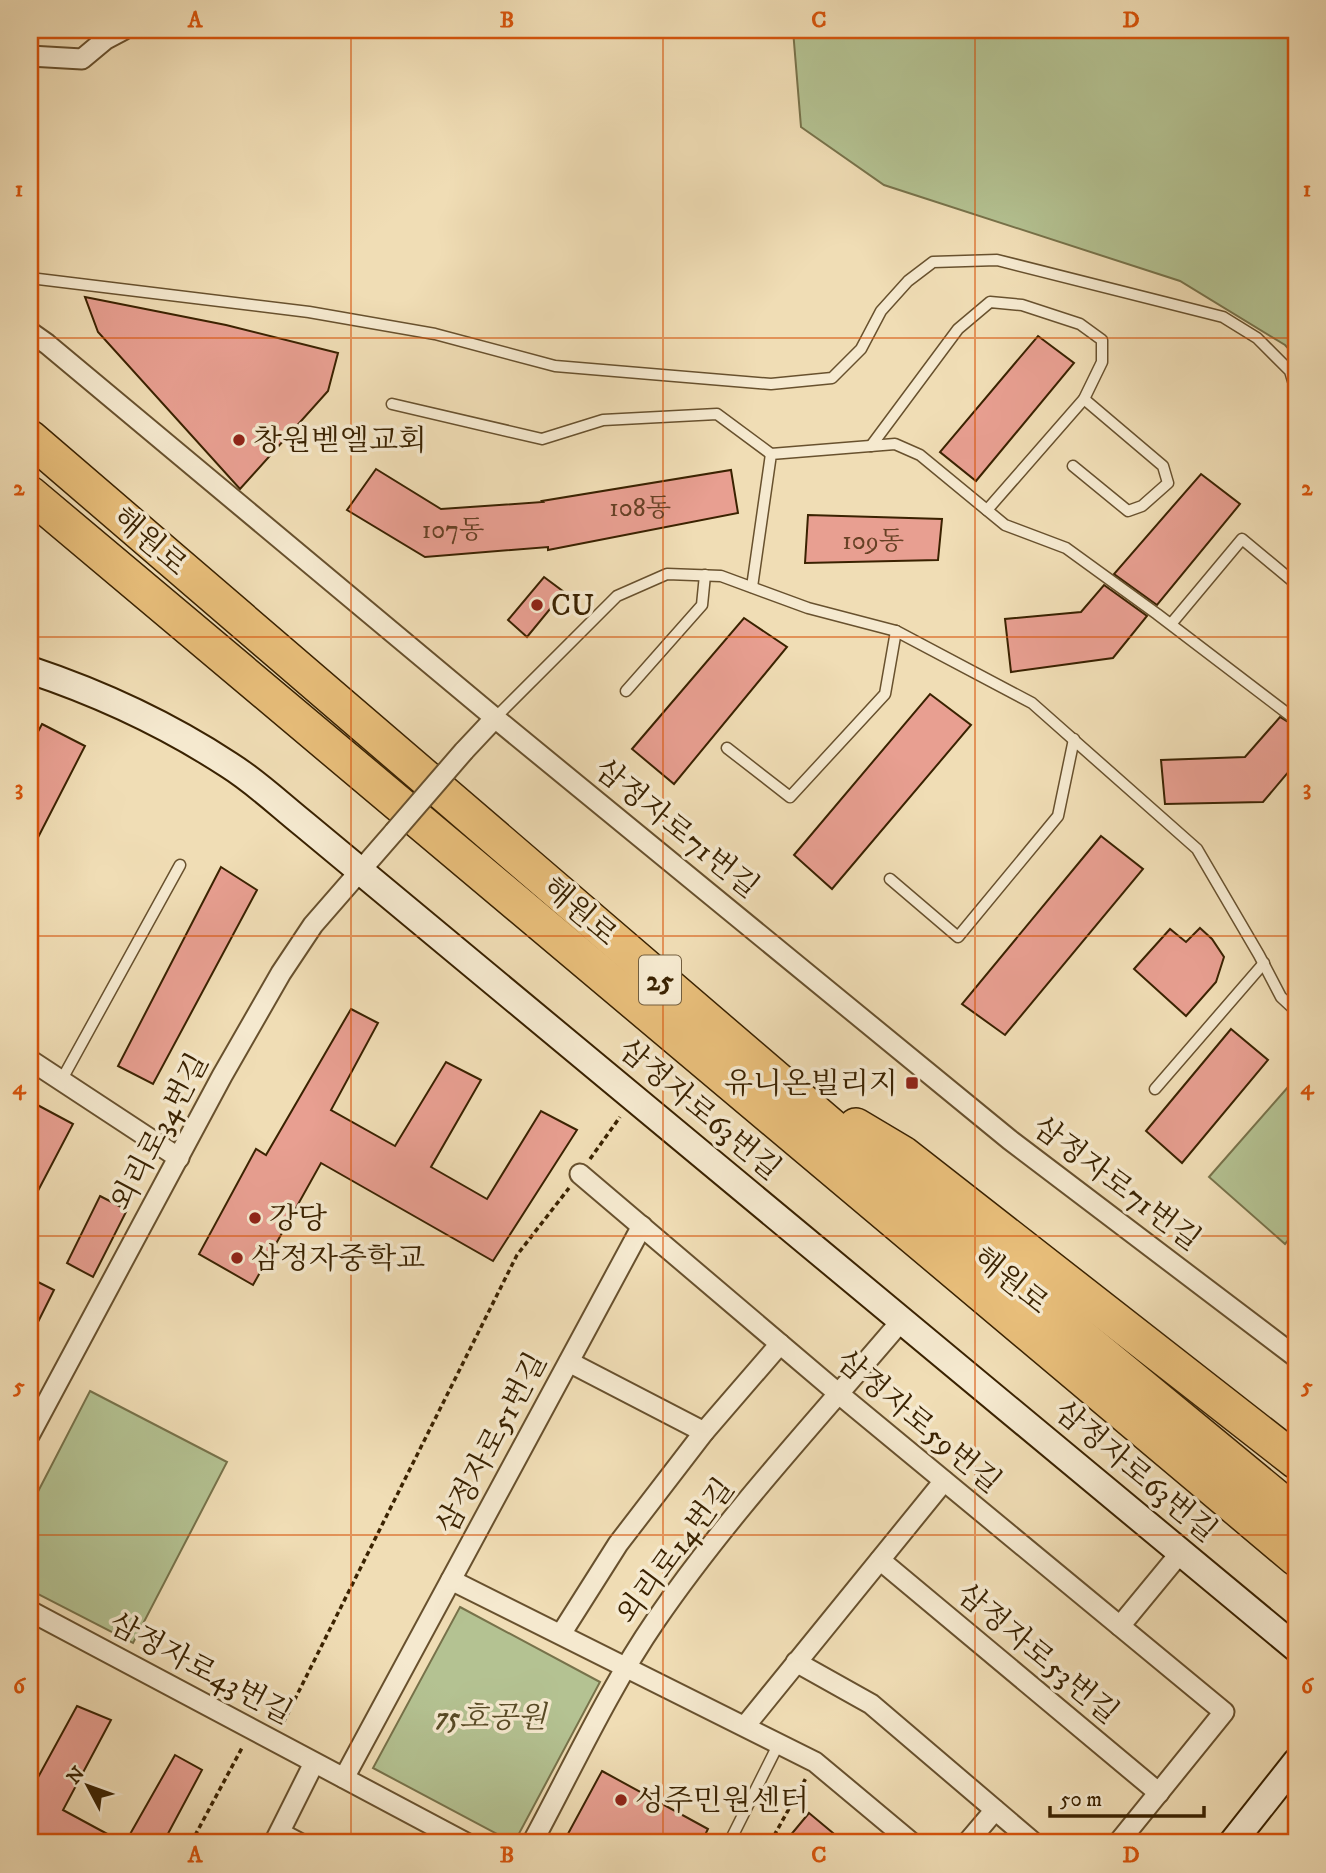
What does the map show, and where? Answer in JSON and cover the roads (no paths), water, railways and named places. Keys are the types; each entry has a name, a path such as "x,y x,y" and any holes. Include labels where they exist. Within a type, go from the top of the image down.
{"highway":[{"name":"해원로","path":"30,438 953,1231 1296,1514"},
{"name":"해원로","path":"30,494 1296,1558"},
{"path":"773,1076 903,1154 1296,1461"}],"street":[{"path":"30,56 82,58 106,39 124,30"},
{"name":"삼정자로71번길","path":"30,332 1010,1140 1296,1357"},
{"name":"삼정자로63번길","path":"30,670 79,687 149,720 230,765 1296,1648"},
{"name":"외리로34번길","path":"30,1434 281,972 313,925 495,718"},
{"path":"30,1060 178,1158"},
{"name":"삼정자로59번길","path":"580,1174 839,1394 1224,1712 1159,1793"},
{"name":"삼정자로51번길","path":"642,1226 451,1580 815,1762 912,1843"},
{"name":"외리로14번길","path":"532,1843 627,1667 655,1622 702,1556 902,1320"},
{"path":"561,1634 618,1544 705,1432 780,1344"},
{"path":"569,1362 705,1432"},
{"path":"744,1726 944,1481"},
{"path":"1120,1626 1181,1552"},
{"name":"삼정자로53번길","path":"880,1560 1159,1793"},
{"path":"344,1778 451,1580"},
{"name":"삼정자로43번길","path":"30,1611 466,1843"},
{"path":"796,1662 871,1704 1034,1843"},
{"path":"1232,1843 1296,1762"},
{"path":"299,1843 277,1838 314,1763"},
{"path":"1118,1843 1159,1793"},
{"path":"967,1843 995,1810"}],"lane":[{"path":"30,278 309,312 435,334 555,366 771,384 832,378 861,349 881,311 908,281 933,262 997,260 1223,317 1257,338 1290,371 1296,391"},
{"path":"871,446 958,329 990,302 1022,305 1080,324 1102,340 1102,362 1084,398 987,510"},
{"path":"1073,466 1128,511 1142,506 1168,483 1163,466 1084,398"},
{"path":"392,404 542,439 603,420 717,414 771,454 895,444 920,455 1004,525 1066,548 1296,720"},
{"path":"752,587 771,454"},
{"path":"1171,624 1242,539 1296,584"},
{"path":"495,718 617,596 667,574 721,576 808,608 896,631 1032,703 1197,849 1281,997 1296,1011"},
{"path":"626,691 702,605 705,575"},
{"path":"727,748 790,797 885,694 896,631"},
{"path":"890,879 958,937 1058,816 1074,739"},
{"path":"61,1081 180,865"},
{"path":"1155,1089 1264,963"},
{"path":"729,1843 779,1743"}],"place":[{"name":"창원벧엘교회","path":"239,440"},
{"name":"CU","path":"537,605"},
{"name":"유니온빌리지","path":"912,1083"},
{"name":"강당","path":"255,1218"},
{"name":"삼정자중학교","path":"237,1258"},
{"name":"성주민원센터","path":"621,1800"}],"park label":[{"name":"75호공원","path":"491,1717"}]}
